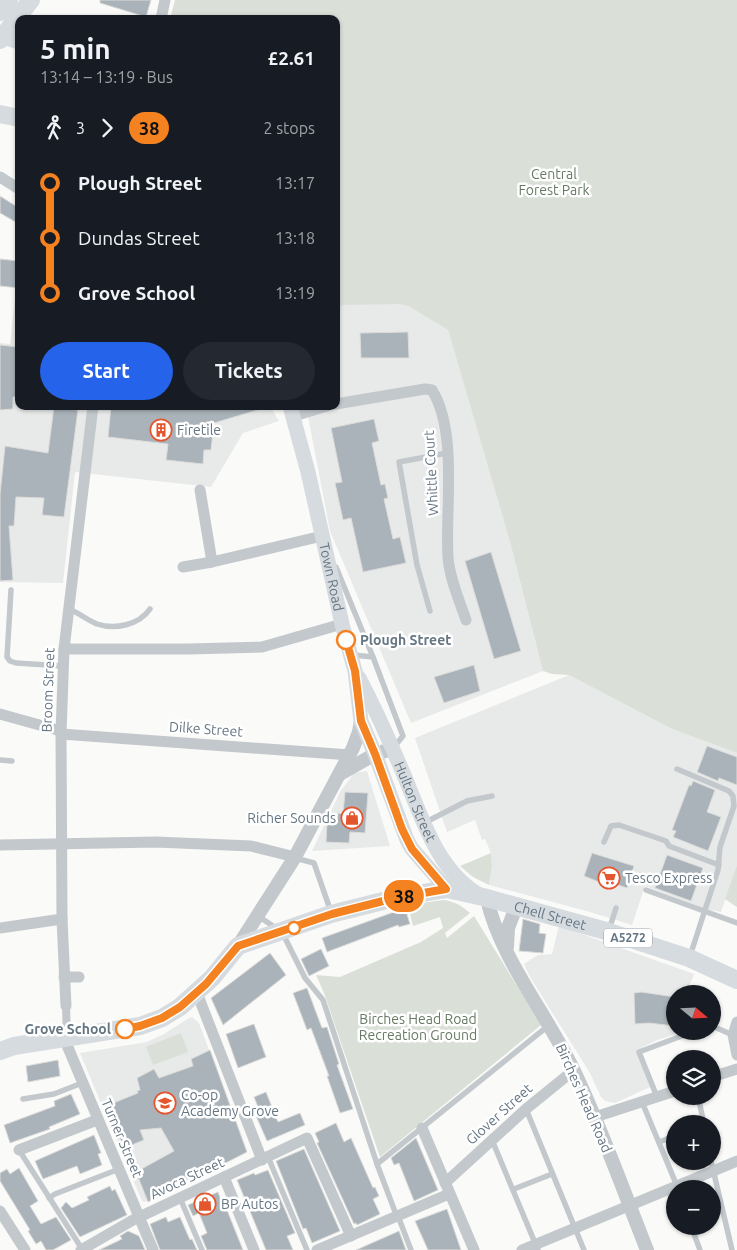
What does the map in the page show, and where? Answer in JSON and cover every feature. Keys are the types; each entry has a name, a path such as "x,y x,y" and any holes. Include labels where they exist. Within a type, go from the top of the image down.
{"main road":[{"path":"0,12 9,0"},
{"path":"19,15 31,0"},
{"path":"15,20 0,38 15,41"},
{"name":"Town Road","path":"292,411 342,624 355,671 361,721"},
{"name":"Hulton Street","path":"355,671 377,712 439,854 458,880 485,898"},
{"name":"Hulton Street","path":"361,721 406,840 437,886"},
{"name":"Hulton Street","path":"437,886 440,868 439,854"},
{"name":"Chell Street","path":"437,886 608,932 689,958 737,980"},
{"name":"A5272","path":"238,946 332,914 437,886"},
{"path":"0,1051 14,1046 140,1026 162,1018 180,1007 198,992 238,946"}],"street":[{"path":"162,15 165,0"},
{"path":"0,177 15,186"},
{"name":"Whittle Court","path":"340,403 426,390 432,390 439,401 447,453 448,559 466,620"},
{"name":"Broom Street","path":"66,1038 62,919 61,732 64,649 93,410"},
{"path":"200,490 212,562"},
{"path":"183,567 322,536"},
{"path":"64,649 189,650 262,647 342,624"},
{"name":"Dilke Street","path":"0,714 61,732 350,755"},
{"name":"Town Road","path":"238,946 295,857 350,755 361,721"},
{"path":"340,774 375,754 392,749"},
{"path":"0,845 156,842 251,846 295,857"},
{"name":"Birches Head Road","path":"485,898 508,953 574,1070 595,1117 647,1250"},
{"path":"508,953 508,928 516,907"},
{"path":"0,928 62,919"},
{"path":"64,977 79,977"},
{"path":"198,992 265,1158"},
{"path":"737,1022 735,1036 737,1055"},
{"name":"Turner Street","path":"66,1038 97,1120 154,1250"},
{"path":"721,1074 737,1069"},
{"name":"Glover Street","path":"445,1183 526,1109 574,1070"},
{"path":"595,1117 666,1094"},
{"path":"19,1150 97,1120"},
{"path":"422,1128 474,1250"},
{"name":"Avoca Street","path":"82,1250 140,1217 307,1138 351,1236"},
{"path":"721,1164 737,1161"},
{"path":"689,1180 705,1170"},
{"path":"224,1177 254,1250"},
{"path":"522,1250 537,1247 574,1229 666,1191"},
{"path":"317,1250 449,1194"},
{"path":"0,1211 25,1250"}],"lane":[{"path":"430,611 417,565 399,462 447,453"},
{"name":"Hulton Street","path":"322,536 373,657 403,736 392,749"},
{"path":"10,590 7,657 10,661 16,663 64,666"},
{"path":"69,609 97,624 109,626 126,625 138,621 150,609"},
{"path":"351,655 373,657"},
{"path":"0,760 12,761"},
{"path":"676,769 729,791 733,796 734,806 720,847 719,865 689,958"},
{"path":"424,823 467,801 492,796"},
{"path":"604,842 611,826 619,825 666,841 669,846 719,865"},
{"path":"295,857 314,863 332,914"},
{"path":"646,890 737,923"},
{"path":"608,932 616,908"},
{"path":"258,916 282,932 305,978 327,1008 377,1164 411,1250"},
{"path":"377,1164 550,1025"},
{"path":"721,1030 735,1036"},
{"path":"657,1097 639,1052 671,1040"},
{"path":"23,1099 54,1094 82,1083"},
{"path":"642,1102 674,1180"},
{"path":"526,1109 584,1250"},
{"path":"659,1142 666,1139"},
{"path":"492,1140 537,1247"},
{"path":"19,1150 82,1250"},
{"path":"265,1158 307,1250"},
{"path":"50,1198 119,1169"},
{"path":"713,1170 732,1250"},
{"path":"514,1189 552,1174"},
{"path":"180,1198 202,1250"},
{"path":"694,1235 700,1250"}],"shaded area":[{"path":"15,298 15,410 272,410 279,421 243,433 211,487 75,472 63,583 0,582 0,343 10,344"},
{"path":"396,302 408,306 448,330 510,542 543,671 411,723 330,531 307,410 340,410 340,306"},
{"path":"569,675 672,729 737,753 737,865 721,912 706,909 645,886 632,925 489,885 492,867 491,853 485,839 482,840 475,820 447,832 415,738"},
{"path":"367,771 390,846 312,851 340,792 354,773"},
{"path":"559,926 694,974 690,985 666,985 666,1037 637,1050 650,1087 615,1103 605,1101 601,1097 590,1073 530,977 524,964 538,955 552,954"},
{"name":"Co-op Academy Grove","path":"192,1017 199,1023 247,1152 145,1202 142,1201 80,1053 147,1042"}],"green space":[{"name":"Central Forest Park","path":"175,0 737,0 737,753 672,729 569,675 552,674 543,671 510,542 448,330 408,306 400,304 340,306 340,15 171,15"},
{"path":"491,853 492,867 489,885 473,877 460,866"},
{"path":"737,865 737,907 725,899"},
{"name":"Birches Head Road Recreation Ground","path":"443,900 458,904 470,913 445,933 447,938 474,916 541,1025 380,1157 324,993 316,975 340,977 421,942 443,928 440,917 413,926 408,905"},
{"path":"181,1033 188,1052 153,1065 146,1047"}],"building":[{"path":"100,0 151,0 147,15 139,15 100,3"},
{"path":"0,196 15,205 15,222 0,213"},
{"path":"0,259 15,261 15,288 0,286"},
{"path":"408,332 409,358 361,358 360,333"},
{"path":"0,345 15,347 15,397 13,397 13,409 0,410"},
{"path":"53,410 78,410 64,517 42,515 44,498 16,497 14,526 9,526 13,580 0,581 0,494 5,446 48,453"},
{"name":"Firetile","path":"111,410 258,410 214,423 211,450 204,450 203,464 166,460 168,444 108,437"},
{"path":"374,419 379,441 372,443 381,485 385,484 388,498 384,499 393,539 400,537 406,563 363,572 351,518 343,520 335,483 342,482 331,428"},
{"path":"491,552 521,651 494,659 465,561"},
{"path":"474,665 480,691 444,703 434,677"},
{"path":"707,746 737,757 737,785 719,778 718,781 697,772"},
{"path":"693,781 715,790 707,812 721,817 708,851 673,837 676,831 672,830 689,785 691,786"},
{"name":"Richer Sounds","path":"345,792 368,793 365,833 350,832 349,843 326,842 327,822 337,823 338,813 343,814"},
{"name":"Tesco Express","path":"592,853 634,866 627,888 600,879 599,882 584,876"},
{"path":"667,855 703,868 691,901 655,888"},
{"path":"405,908 410,924 399,927 398,925 327,952 322,938"},
{"path":"523,919 540,924 539,933 546,934 543,953 519,951"},
{"path":"321,949 329,966 309,976 301,959"},
{"path":"270,953 286,975 223,1025 211,998"},
{"path":"307,988 322,1028 327,1027 339,1064 337,1065 353,1109 340,1113 327,1076 329,1076 311,1028 307,1030 293,993"},
{"path":"641,992 666,996 666,1025 635,1024 634,993"},
{"path":"254,1024 266,1057 238,1068 226,1034"},
{"name":"Co-op Academy Grove","path":"210,1050 247,1152 210,1171 209,1169 162,1191 163,1194 148,1202 136,1172 174,1151 161,1128 140,1130 144,1140 124,1148 106,1106 138,1093 137,1091 140,1090 137,1078 154,1069 159,1078 193,1066 191,1059"},
{"path":"58,1060 60,1076 28,1082 26,1066"},
{"path":"266,1092 278,1122 300,1113 305,1125 267,1141 253,1109 258,1107 254,1097"},
{"path":"71,1094 80,1114 49,1127 50,1129 10,1143 4,1125 55,1106 54,1101"},
{"path":"336,1123 344,1142 351,1138 373,1188 375,1187 379,1196 373,1199 380,1214 357,1225 356,1223 354,1224 317,1143 319,1142 315,1133"},
{"path":"94,1135 101,1153 98,1154 102,1165 80,1174 77,1166 43,1179 35,1161"},
{"path":"416,1138 438,1190 414,1201 399,1163 394,1165 391,1158"},
{"path":"304,1149 340,1231 312,1243 306,1228 303,1229 276,1161"},
{"path":"19,1168 38,1201 30,1206 41,1224 56,1217 71,1240 53,1250 46,1250 41,1241 36,1244 28,1231 30,1230 0,1181 0,1173 7,1169 10,1174"},
{"path":"268,1170 295,1233 287,1236 293,1250 266,1250 237,1180"},
{"path":"110,1186 112,1191 115,1189 127,1215 80,1237 61,1208 66,1202 72,1208 89,1200 87,1197"},
{"path":"218,1192 243,1250 207,1250 201,1236 207,1233 199,1213 193,1216 188,1205"},
{"path":"447,1209 461,1250 428,1250 415,1221"},
{"path":"166,1217 168,1222 180,1217 190,1240 192,1239 197,1250 160,1250 150,1224"},
{"path":"128,1231 139,1236 145,1250 99,1250 122,1239 120,1236"},
{"path":"399,1231 406,1250 356,1250"}],"bus line":[{"name":"38","path":"125,1029 162,1018 180,1007 212,978 238,946 332,914 395,898 446,889 406,840 361,721 355,671 346,640"}],"place":[{"name":"Firetile","path":"161,430"},
{"name":"Plough Street","path":"346,640"},
{"name":"Richer Sounds","path":"352,818"},
{"name":"Tesco Express","path":"609,878"},
{"name":"Grove School","path":"125,1029"},
{"name":"Co-op Academy Grove","path":"165,1103"},
{"name":"BP Autos","path":"205,1204"}]}
